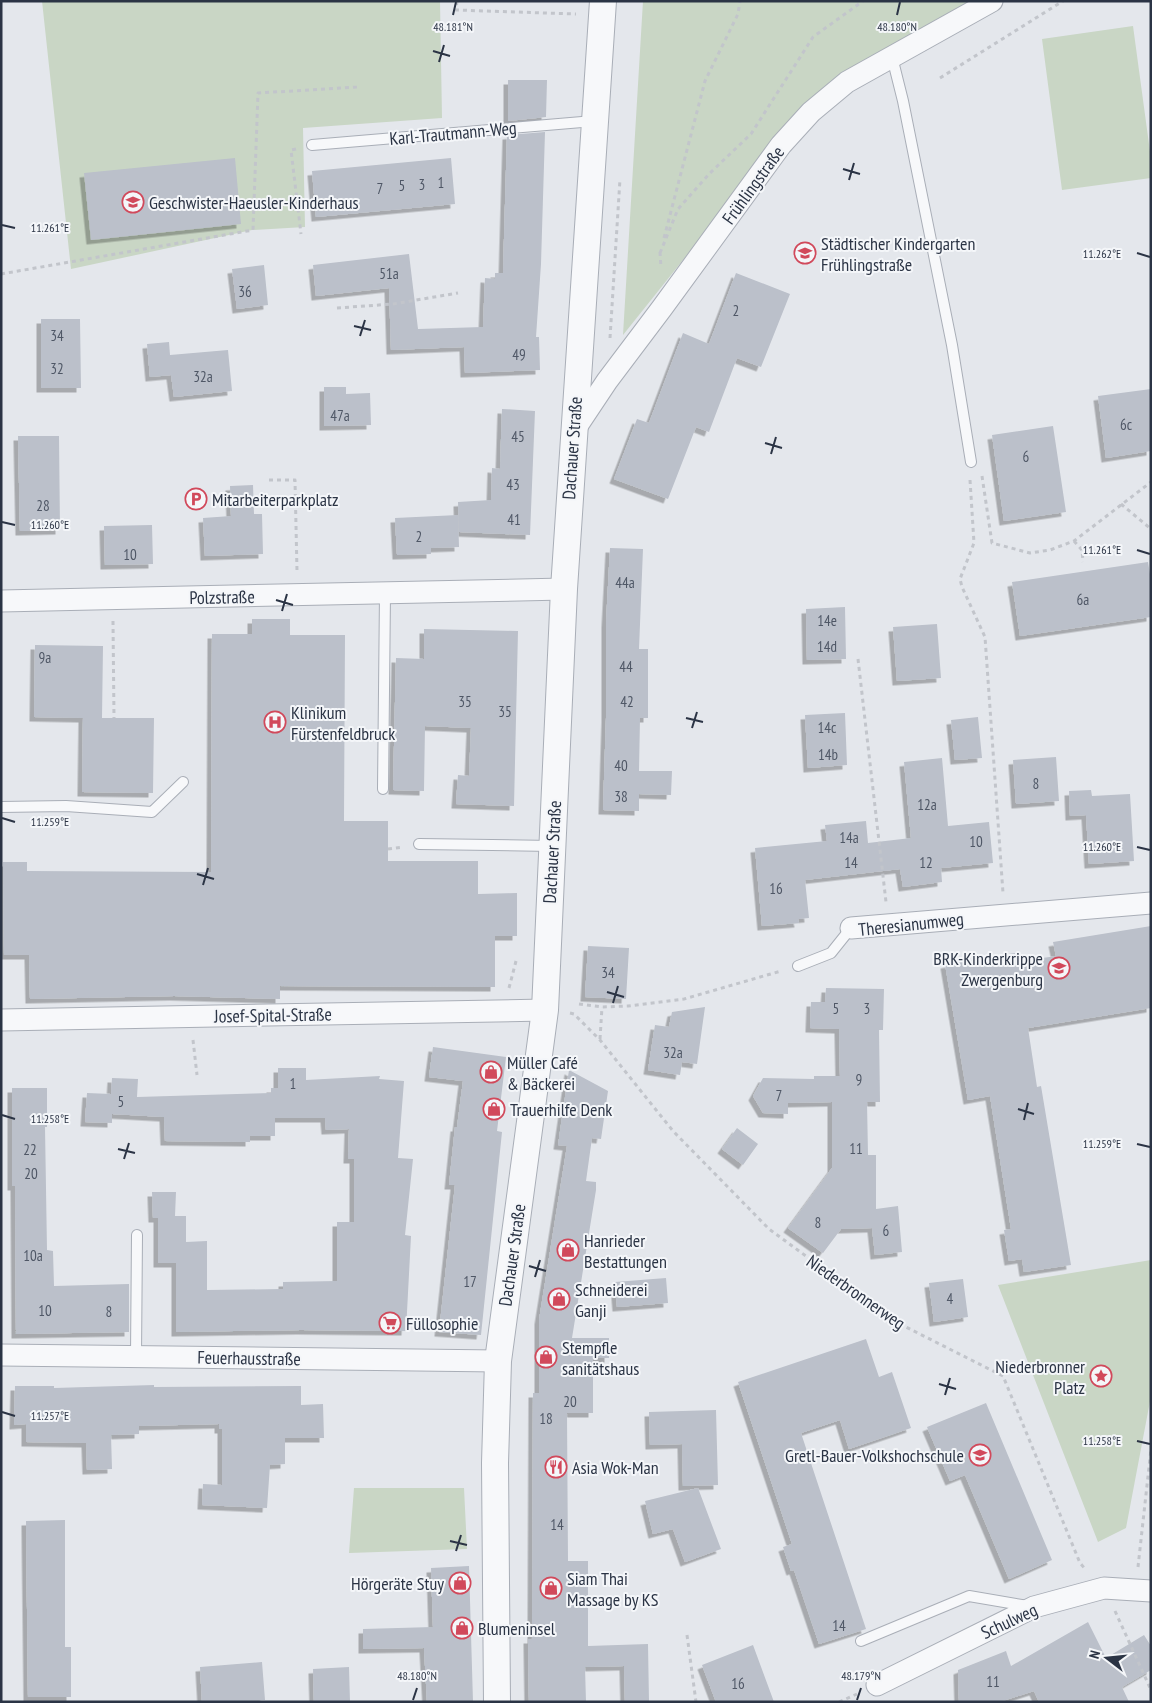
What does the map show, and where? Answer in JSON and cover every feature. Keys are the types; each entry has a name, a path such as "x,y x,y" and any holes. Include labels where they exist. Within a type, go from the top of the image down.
{"street":[{"name":"Frühlingstraße","path":"573,432 607,381 781,145 811,112 840,87 992,1"},
{"name":"Dachauer Straße","path":"497,1702 495,1444 498,1361 544,1010 573,432 602,8"},
{"name":"Polzstraße","path":"1,601 564,589"},
{"name":"Theresianumweg","path":"851,928 1151,903"},
{"name":"Josef-Spital-Straße","path":"1,1020 544,1010"},
{"name":"Feuerhausstraße","path":"1,1354 498,1361"},
{"name":"Schulweg","path":"877,1685 1034,1607 1104,1588 1144,1590"}],"lane":[{"path":"892,57 903,101 952,345 971,462"},
{"name":"Karl-Trautmann-Weg","path":"312,145 594,121"},
{"path":"383,789 385,593"},
{"path":"1,807 66,806 152,812 183,782"},
{"path":"419,844 552,846"},
{"name":"Theresianumweg","path":"798,966 831,953 851,928"},
{"path":"136,1235 136,1356"},
{"path":"861,1641 969,1596 1034,1607"}],"path":[{"path":"457,1 456,10 602,8"},
{"path":"740,1 738,14 705,81 660,253 678,209 751,134 813,37 862,1"},
{"path":"940,78 1063,1"},
{"path":"1,274 252,230 258,93 359,87"},
{"path":"301,234 291,150 312,145"},
{"path":"610,342 620,176"},
{"path":"337,308 393,304 458,293"},
{"path":"971,462 982,474 992,544 1030,553 1050,550 1074,541 1151,482"},
{"path":"971,462 974,543 960,579 985,637 1004,916"},
{"path":"269,480 294,480 297,595"},
{"path":"1121,504 1151,529"},
{"path":"1074,541 1082,550 1083,562"},
{"path":"113,599 114,718"},
{"path":"858,659 888,925"},
{"path":"508,991 516,961"},
{"path":"579,1004 628,1006 684,999 798,966"},
{"path":"600,1040 602,1006"},
{"name":"Niederbronnerweg","path":"574,1014 600,1040 672,1131 769,1229 896,1322 1003,1376 1080,1563 1104,1588 1151,1690"},
{"path":"190,1017 197,1074"},
{"path":"1144,1590 1151,1449"},
{"path":"687,1635 696,1702"}],"green space":[{"path":"42,1 440,1 442,118 303,128 305,227 252,230 71,269"},
{"path":"643,1 977,1 807,105 623,335"},
{"path":"1133,26 1151,159 1151,178 1062,190 1042,39"},
{"path":"1151,1260 1151,1396 1126,1528 1098,1542 998,1285"},
{"path":"354,1488 464,1488 467,1549 349,1553"}],"building":[{"path":"508,80 547,80 546,117 508,121"},
{"path":"545,132 541,264 536,337 539,337 540,370 465,373 464,347 391,350 389,288 316,296 313,265 409,254 418,329 483,327 485,278 495,279 495,273 503,273 507,135"},
{"path":"235,158 241,224 91,240 84,173"},
{"path":"451,158 455,204 316,217 312,171"},
{"path":"264,265 268,305 237,309 232,269"},
{"path":"736,273 790,294 761,367 737,358 709,432 696,427 668,499 614,479 637,419 649,423 683,333 709,344"},
{"path":"41,319 80,319 81,388 41,388"},
{"path":"169,342 170,355 228,350 232,391 174,397 171,375 150,377 147,344"},
{"path":"324,387 346,387 346,394 370,393 371,425 324,426"},
{"path":"1151,389 1151,451 1106,458 1098,396"},
{"path":"502,409 535,411 530,535 459,532 458,502 491,500 492,468 500,469"},
{"path":"1053,426 1066,512 1004,521 992,435"},
{"path":"18,436 59,436 60,530 20,531"},
{"path":"253,485 254,514 262,514 263,554 205,556 203,518 231,516 230,486"},
{"path":"458,515 459,547 431,548 431,554 397,555 395,518"},
{"path":"152,525 153,564 105,565 104,526"},
{"path":"610,548 643,549 639,649 648,649 648,718 640,718 639,771 672,771 671,795 639,794 639,811 603,810 606,718 606,623"},
{"path":"1148,562 1151,580 1151,617 1020,636 1012,582"},
{"path":"845,607 846,659 807,660 806,609"},
{"path":"252,619 290,619 290,635 345,635 344,821 388,821 388,861 478,861 478,894 517,893 517,936 495,936 495,987 280,986 280,999 174,996 30,999 29,955 4,955 3,862 27,862 27,871 211,872 212,634 252,634"},
{"path":"937,624 941,678 897,681 893,627"},
{"path":"424,629 518,631 514,806 456,804 458,775 469,776 471,728 425,726 424,791 393,790 396,658 424,659"},
{"path":"35,645 103,646 102,718 154,718 153,793 82,792 83,718 34,717"},
{"path":"845,713 847,765 808,768 805,715"},
{"path":"978,717 982,758 955,760 951,720"},
{"path":"1056,757 1059,801 1016,804 1013,760"},
{"path":"942,758 948,826 989,822 993,863 941,868 942,882 903,887 900,869 805,880 809,918 798,919 799,923 762,926 755,848 827,841 825,825 866,821 868,843 911,838 904,762"},
{"path":"1091,790 1092,796 1130,794 1134,861 1089,864 1086,815 1070,816 1069,791"},
{"path":"1151,926 1151,1008 1028,1028 1037,1087 1041,1086 1071,1265 1024,1272 1022,1259 1009,1261 1004,1230 1011,1229 990,1096 968,1100 945,964 1015,953 1016,962 1056,956 1053,942"},
{"path":"588,946 629,948 626,999 585,997"},
{"path":"826,988 884,989 883,1030 879,1030 880,1102 867,1102 868,1155 876,1155 876,1209 898,1206 902,1252 875,1255 872,1228 841,1229 823,1253 788,1228 832,1168 832,1102 788,1103 788,1114 763,1113 753,1096 763,1078 814,1079 814,1076 840,1076 839,1029 810,1028 811,1002 825,1002"},
{"path":"705,1007 697,1064 682,1062 680,1075 648,1070 655,1025 669,1027 672,1012"},
{"path":"433,1047 506,1057 497,1131 502,1132 481,1335 439,1332 455,1185 449,1185 455,1127 457,1127 463,1081 429,1077"},
{"path":"278,1068 306,1068 306,1080 380,1076 379,1079 404,1081 398,1158 413,1159 405,1235 411,1236 406,1331 176,1332 176,1263 158,1263 158,1218 153,1218 152,1192 176,1192 175,1216 186,1216 186,1242 207,1241 207,1290 283,1289 283,1282 337,1281 337,1222 354,1222 354,1159 348,1159 349,1129 326,1130 325,1118 275,1118 275,1136 250,1136 250,1142 165,1141 164,1117 112,1114 112,1123 85,1122 87,1093 111,1094 112,1078 138,1079 137,1097 271,1093 271,1088 278,1088"},
{"path":"569,1070 608,1091 601,1139 592,1138 586,1181 596,1182 596,1190 572,1338 609,1338 609,1358 593,1358 593,1413 567,1413 568,1561 588,1561 588,1646 648,1644 649,1702 625,1702 624,1666 585,1667 586,1702 529,1702 528,1639 532,1639 533,1393 539,1393 539,1320 567,1146 558,1145"},
{"path":"12,1088 47,1088 47,1127 45,1127 47,1250 53,1251 54,1286 129,1284 129,1332 16,1334 15,1186 12,1186"},
{"path":"737,1128 758,1144 743,1165 722,1149"},
{"path":"666,1278 668,1303 617,1307 615,1282"},
{"path":"963,1279 968,1317 934,1322 929,1283"},
{"path":"866,1339 879,1377 892,1372 911,1428 849,1449 840,1420 801,1433 866,1629 819,1644 794,1570 791,1571 783,1547 792,1544 738,1382"},
{"path":"154,1385 154,1387 301,1386 301,1405 323,1404 324,1438 285,1438 285,1464 270,1465 267,1508 202,1505 203,1484 222,1485 222,1429 219,1429 219,1424 139,1426 139,1434 111,1435 112,1469 87,1470 86,1443 26,1442 26,1424 14,1425 15,1386 54,1386 54,1388"},
{"path":"986,1403 1052,1560 1009,1579 965,1475 950,1481 927,1427"},
{"path":"716,1410 718,1485 683,1486 682,1444 650,1445 649,1412"},
{"path":"698,1488 721,1549 685,1562 673,1529 653,1534 645,1501"},
{"path":"65,1520 65,1647 71,1647 71,1697 28,1697 26,1521"},
{"path":"469,1566 473,1702 427,1702 424,1648 363,1649 363,1629 433,1627 431,1568"},
{"path":"1088,1622 1106,1658 1144,1635 1151,1646 1151,1670 1122,1687 1129,1702 1039,1702 1034,1691 999,1702 959,1702 958,1670 1006,1651 1011,1666"},
{"path":"753,1645 774,1702 716,1702 702,1665"},
{"path":"262,1662 265,1700 202,1702 200,1667"},
{"path":"349,1667 350,1702 314,1702 313,1669"}],"place":[{"name":"Geschwister-Haeusler-Kinderhaus","path":"133,202"},
{"name":"Städtischer Kindergarten Frühlingstraße","path":"805,253"},
{"name":"Mitarbeiterparkplatz","path":"196,499"},
{"name":"Klinikum Fürstenfeldbruck","path":"275,722"},
{"name":"BRK-Kinderkrippe Zwergenburg","path":"1059,968"},
{"name":"Müller Café & Bäckerei","path":"491,1072"},
{"name":"Trauerhilfe Denk","path":"494,1109"},
{"name":"Hanrieder Bestattungen","path":"568,1250"},
{"name":"Schneiderei Ganji","path":"559,1299"},
{"name":"Füllosophie","path":"390,1323"},
{"name":"Stempfle sanitätshaus","path":"546,1357"},
{"name":"Niederbronner Platz","path":"1101,1376"},
{"name":"Gretl-Bauer-Volkshochschule","path":"980,1455"},
{"name":"Asia Wok-Man","path":"556,1467"},
{"name":"Hörgeräte Stuy","path":"460,1583"},
{"name":"Siam Thai Massage by KS","path":"551,1588"},
{"name":"Blumeninsel","path":"462,1628"}]}
